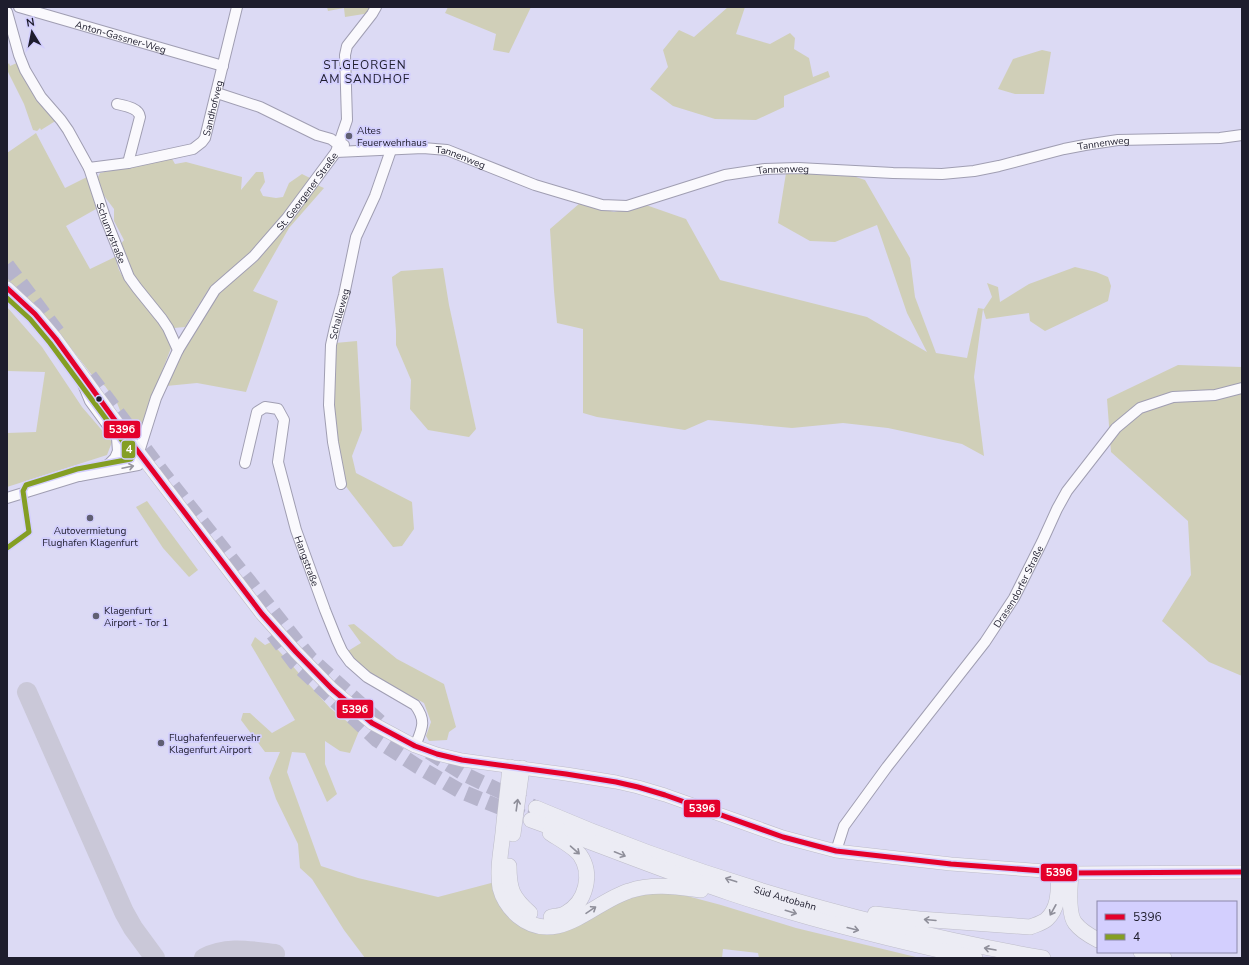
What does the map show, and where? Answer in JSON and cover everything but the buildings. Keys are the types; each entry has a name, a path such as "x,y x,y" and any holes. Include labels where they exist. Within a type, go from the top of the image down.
{"highway":[{"path":"516,768 509,857 509,878 513,894 519,903 530,913 542,917 552,917 565,914 576,906 584,894 587,880 587,870 580,855 534,814"},
{"path":"516,768 500,857 500,888 504,900 511,910 522,919 543,926 554,927 566,924 612,898 628,891 648,887 666,886 730,893"},
{"name":"Süd Autobahn","path":"534,814 635,860 730,893 816,919 975,958"},
{"name":"Süd Autobahn","path":"534,814 569,822 676,862 794,901 833,912 979,947 1043,958"},
{"path":"833,912 868,913 919,919 1030,928 1046,920 1054,909 1065,872"},
{"path":"1065,872 1074,922 1085,934 1097,940"},
{"path":"1145,953 1164,958"}],"main road":[{"path":"7,288 35,314 262,614 332,689 372,723 414,746 437,754 462,760 616,782 638,787 665,795 782,837 836,852 951,864 1065,872 1242,872"}],"street":[{"name":"Anton-Gassner-Weg","path":"19,7 223,66"},
{"name":"Sandhofweg","path":"89,168 128,163 193,149 202,142 205,138 217,93 237,7"},
{"name":"St. Georgener Straße","path":"178,350 215,290 254,256 286,218 337,148 347,120 346,48 376,7"},
{"name":"Schumystraße","path":"7,12 18,55 25,70 41,97 68,130 89,168 105,217 129,276 136,288 168,328 178,350"},
{"name":"Tannenweg","path":"217,93 260,107 317,136 331,139 337,148 391,150 423,148 448,150 535,185 602,205 627,206 725,175 765,169 798,168 942,174 974,171 1064,149 1118,140 1220,138 1242,135"},
{"path":"117,104 137,110 140,113 128,163"},
{"name":"Schalleweg","path":"341,484 333,442 329,405 331,345 344,295 356,237 375,196 391,150"},
{"path":"79,476 138,465 139,452 156,398 178,350"},
{"path":"78,369 90,401 117,438 118,451 115,458 109,464"},
{"name":"Drasendorfer Straße","path":"836,852 844,826 887,767 985,642 1014,598 1067,491 1116,428 1140,408 1173,397 1215,396 1242,388"},
{"name":"Hangstraße","path":"245,463 257,412 265,407 278,409 284,420 278,462 296,530 327,616 342,651 350,662 367,677 414,705 420,711 423,726 414,746"},
{"path":"7,498 79,476 139,452"}],"green space":[{"path":"327,7 373,7 370,13 345,17 344,8 328,11"},
{"path":"448,7 531,7 509,53 493,50 496,34 445,13"},
{"path":"728,7 745,7 736,34 770,44 790,33 795,38 794,49 809,58 813,77 828,71 830,77 784,96 784,107 756,120 715,119 673,106 650,89 668,67 663,50 679,30 694,37"},
{"path":"1042,50 1051,52 1044,94 1015,94 998,89 1013,59"},
{"path":"19,62 57,120 41,130 40,128 37,131 33,130 24,104 7,70 9,63 10,66"},
{"path":"36,133 65,188 89,176 96,209 66,226 90,269 115,257 119,270 125,281 163,325 169,336 171,348 141,426 131,427 105,386 95,379 53,325 26,296 7,280 7,153"},
{"path":"171,157 175,164 186,162 242,177 241,190 256,172 263,172 265,182 260,190 263,196 276,198 283,197 289,183 302,174 312,179 284,216 250,254 208,290 185,327 174,328 139,287 128,267 120,245 124,240 114,221 114,209 99,189 97,179 100,173"},
{"path":"786,173 850,175 865,180 910,258 915,297 936,353 967,358 978,308 984,309 992,297 987,283 998,287 1000,302 1029,284 1075,267 1096,272 1108,277 1111,286 1108,301 1045,331 1030,321 1029,313 986,319 983,309 974,377 984,456 962,444 888,428 843,423 792,428 708,420 685,430 597,417 583,413 583,329 557,323 550,229 580,203 614,212 646,205 686,219 720,280 867,317 927,352 907,313 877,225 835,242 810,241 778,223"},
{"path":"317,185 324,188 289,228 253,291 278,301 246,392 197,383 166,386 189,339 214,297 259,259"},
{"path":"443,268 449,305 476,429 469,437 428,430 410,409 411,380 396,345 392,277 401,271"},
{"path":"7,307 42,347 82,407 112,442 107,455 7,487 7,433 36,432 45,372 7,371"},
{"path":"357,341 362,430 352,456 356,473 412,502 414,529 402,546 393,547 344,484 336,444 334,406 335,343"},
{"path":"1178,365 1242,367 1242,676 1209,662 1162,621 1191,575 1188,521 1111,452 1107,399"},
{"path":"147,501 198,570 189,577 163,548 136,507"},
{"path":"354,624 397,659 444,684 456,727 449,732 447,740 429,741 426,736 431,722 424,703 371,675 354,662 348,651 361,643 348,625"},
{"path":"255,637 265,645 271,642 330,708 359,731 350,753 340,751 325,741 325,764 337,794 327,802 305,753 292,752 287,772 321,866 358,878 438,897 495,882 536,930 630,896 672,892 796,928 920,958 759,958 758,953 723,949 722,958 365,958 344,930 312,879 300,868 298,844 276,799 269,778 280,752 265,752 241,720 243,713 250,713 272,733 295,720 251,645"}],"taxiway":[{"path":"27,692 124,912 133,928 155,958"},
{"path":"204,958 221,952 239,950 275,954"}],"tunnel":[{"path":"7,265 59,334"},
{"path":"90,376 166,477 310,658 380,722"},
{"path":"273,634 295,663 377,740 417,766 460,791 531,820"},
{"path":"429,752 466,775 536,808"}],"transit line":[{"name":"5396","path":"7,288 35,314 56,339 130,441 262,614 332,689 372,723 415,746 437,754 462,760 566,774 638,787 665,795 783,837 836,851 951,864 1071,873 1242,872"},
{"name":"4","path":"7,298 30,319 50,343 132,454 131,459 77,469 26,485 23,491 29,532 7,548"}],"place":[{"name":"Altes Feuerwehrhaus","path":"349,136"},
{"name":"Autovermietung Flughafen Klagenfurt","path":"90,518"},
{"name":"Klagenfurt Airport - Tor 1","path":"96,616"},
{"name":"Flughafenfeuerwehr Klagenfurt Airport","path":"161,743"}],"district":[{"name":"ST.GEORGEN AM SANDHOF","path":"365,72"}]}
